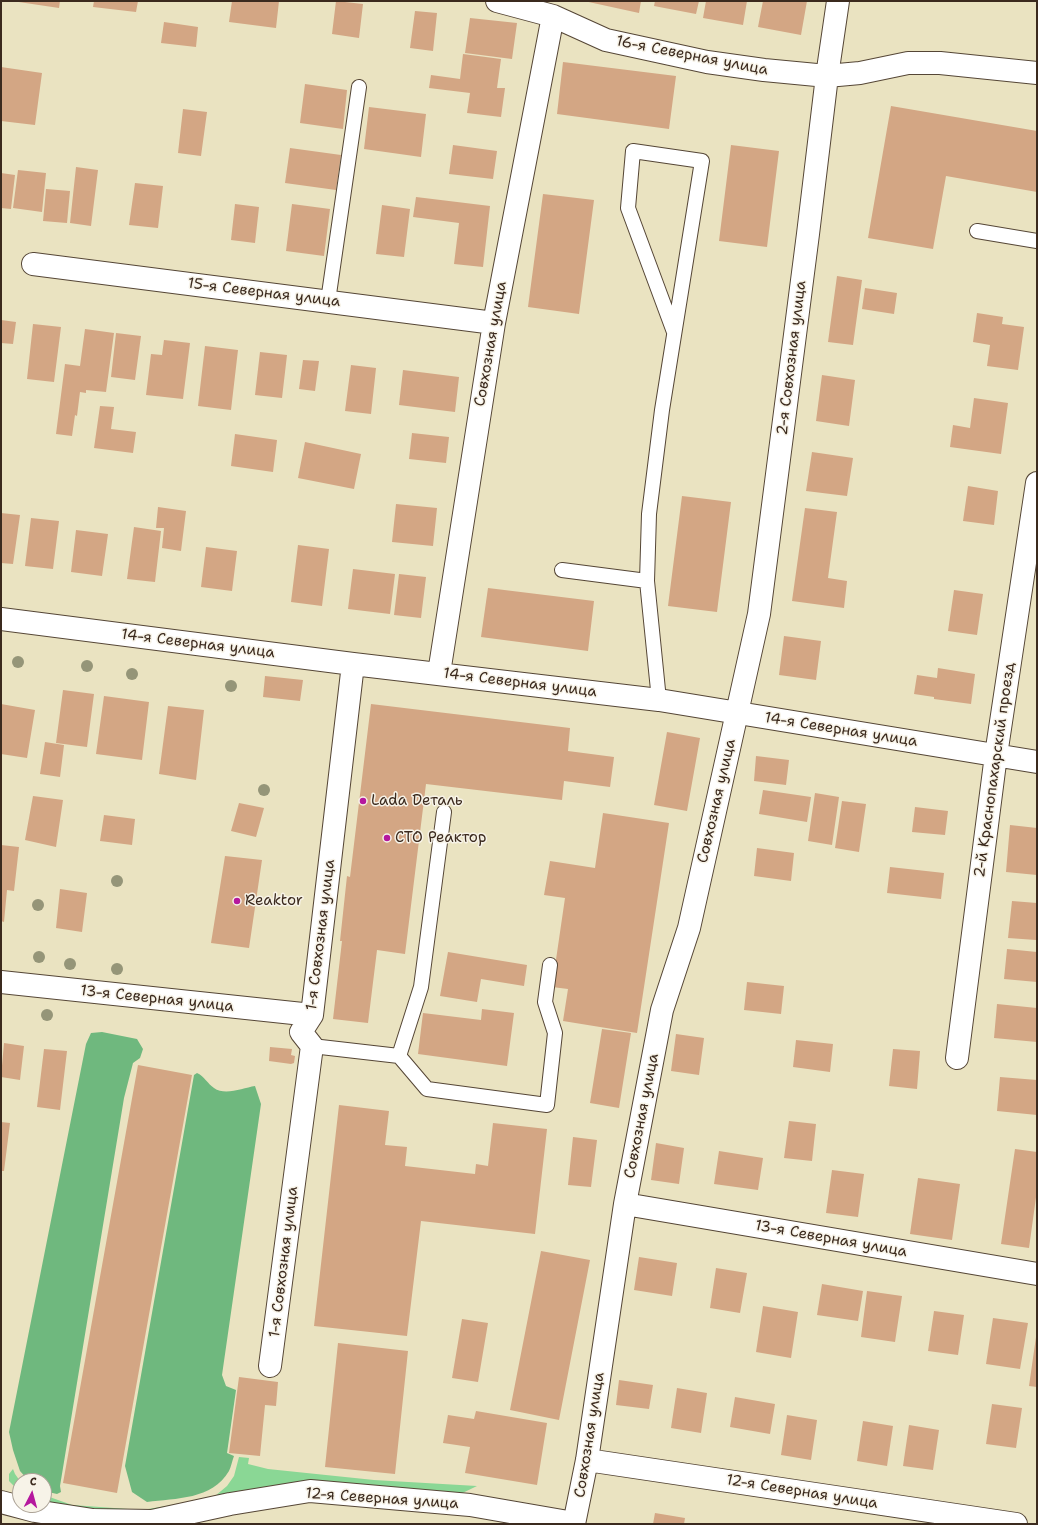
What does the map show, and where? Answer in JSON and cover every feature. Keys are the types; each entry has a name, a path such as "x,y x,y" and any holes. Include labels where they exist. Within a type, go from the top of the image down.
{"street":[{"name":"16-я Северная улица","path":"497,1 553,16 606,40 707,62 764,70 827,76 860,72 908,63 940,63 1037,73"},
{"name":"2-я Совхозная улица","path":"737,713 759,614 827,76 838,1"},
{"name":"Совхозная улица","path":"439,673 494,323 553,16"},
{"name":"15-я Северная улица","path":"34,264 494,323"},
{"name":"2-й Краснопахарский проезд","path":"957,1058 996,755 1037,483"},
{"name":"14-я Северная улица","path":"1,619 353,664 659,700 1037,762"},
{"name":"1-я Совхозная улица","path":"270,1366 312,1046 301,1032 312,1015 353,664"},
{"name":"Совхозная улица","path":"574,1524 587,1460 625,1204 662,1010 689,928 737,713"},
{"name":"13-я Северная улица","path":"1,982 312,1015"},
{"name":"13-я Северная улица","path":"625,1204 1037,1274"},
{"name":"12-я Северная улица","path":"587,1460 1016,1524"},
{"name":"12-я Северная улица","path":"1,1502 35,1511 93,1520 152,1521 230,1504 310,1491 470,1505 574,1524"}],"lane":[{"path":"328,301 359,87"},
{"path":"659,700 647,581 649,514 662,410 702,161 633,151 628,208 674,332"},
{"path":"977,231 1037,241"},
{"path":"562,570 647,581"},
{"path":"399,1056 421,987 444,812"},
{"path":"312,1046 399,1056 427,1089 547,1104 555,1033 545,1002 550,965"}],"green space":[{"path":"102,1032 137,1039 143,1049 140,1058 133,1063 124,1098 60,1486 61,1492 57,1494 52,1493 52,1473 22,1473 20,1471 9,1432 86,1044 91,1033"},
{"path":"197,1073 218,1090 240,1090 255,1086 261,1104 222,1375 226,1386 236,1390 227,1453 234,1456 229,1471 213,1488 192,1496 147,1502 132,1492 125,1466 194,1075"},
{"path":"239,1457 249,1458 248,1464 268,1469 374,1480 477,1486 450,1499 319,1488 140,1518 52,1506 52,1498 72,1505 142,1510 196,1501 215,1496 227,1486 234,1476"},
{"path":"13,1469 15,1473 12,1473 12,1484 9,1481 9,1474"}],"building":[{"path":"12,1 60,1 59,8"},
{"path":"94,1 138,1 136,12 93,7"},
{"path":"232,1 279,1 276,28 229,22"},
{"path":"336,1 363,4 359,38 332,34"},
{"path":"584,1 641,1 639,13"},
{"path":"655,1 699,1 696,14 654,6"},
{"path":"706,1 747,1 743,25 703,18"},
{"path":"763,1 807,1 801,35 758,27"},
{"path":"415,11 437,13 433,51 410,48"},
{"path":"470,18 517,23 512,59 465,53"},
{"path":"164,22 198,27 196,47 161,43"},
{"path":"463,54 501,59 497,88 505,88 501,117 467,113 470,93 429,88 431,75 460,79"},
{"path":"563,62 676,76 669,129 557,114"},
{"path":"1,67 42,73 35,125 1,121"},
{"path":"305,84 347,90 343,129 300,123"},
{"path":"891,106 1037,131 1037,192 946,176 933,249 868,238"},
{"path":"369,107 426,114 421,157 364,149"},
{"path":"183,109 207,112 201,156 178,153"},
{"path":"453,145 497,151 493,179 449,174"},
{"path":"731,145 779,151 767,247 719,241"},
{"path":"290,148 341,155 336,190 285,183"},
{"path":"76,167 98,170 91,226 70,223"},
{"path":"18,170 46,173 42,212 13,208"},
{"path":"1,173 15,175 11,209 1,208"},
{"path":"135,183 163,186 158,228 129,225"},
{"path":"46,189 70,191 67,223 43,221"},
{"path":"543,194 594,200 579,314 528,307"},
{"path":"416,197 490,206 483,267 454,264 459,223 413,217"},
{"path":"235,204 259,207 255,243 231,240"},
{"path":"292,204 330,209 324,256 286,251"},
{"path":"382,205 410,209 404,257 376,254"},
{"path":"837,276 862,280 853,345 828,342"},
{"path":"865,288 897,293 894,314 862,309"},
{"path":"977,313 1003,317 1002,324 1024,327 1018,370 987,366 990,345 973,342"},
{"path":"1,320 16,322 13,344 1,343"},
{"path":"33,324 61,327 54,382 27,379"},
{"path":"85,329 114,333 106,392 86,390 86,393 80,392 77,416 75,415 72,436 56,434 65,364 80,366"},
{"path":"116,333 141,336 135,380 111,377"},
{"path":"164,340 190,343 183,399 146,395 151,354 162,355"},
{"path":"205,346 238,350 231,410 198,406"},
{"path":"260,352 287,355 282,398 255,395"},
{"path":"303,360 319,361 315,391 299,389"},
{"path":"351,365 376,368 371,414 345,411"},
{"path":"403,370 459,377 455,412 399,405"},
{"path":"822,375 855,380 849,426 816,421"},
{"path":"974,398 1008,403 1001,454 950,447 953,425 970,428"},
{"path":"100,406 114,407 111,429 136,432 133,453 94,448"},
{"path":"412,433 449,437 446,463 409,459"},
{"path":"235,434 277,440 273,472 231,466"},
{"path":"305,442 361,454 354,489 298,478"},
{"path":"812,452 853,458 847,496 806,491"},
{"path":"968,486 998,491 994,525 963,521"},
{"path":"682,496 731,502 717,612 668,606"},
{"path":"396,504 437,508 433,546 392,542"},
{"path":"158,507 186,511 181,551 162,548 164,528 156,528"},
{"path":"805,508 837,512 828,578 847,581 844,608 792,601"},
{"path":"1,513 20,515 13,564 1,563"},
{"path":"31,518 59,521 53,569 25,566"},
{"path":"134,527 161,531 155,582 127,579"},
{"path":"76,530 108,534 102,576 71,572"},
{"path":"298,545 329,549 322,606 291,602"},
{"path":"206,547 237,551 232,591 201,587"},
{"path":"353,569 395,574 390,614 348,609"},
{"path":"399,574 426,577 421,618 394,615"},
{"path":"488,588 594,601 588,651 481,637"},
{"path":"954,590 983,594 977,635 948,631"},
{"path":"784,636 821,641 816,680 779,675"},
{"path":"938,668 975,674 971,704 934,699 934,697 914,694 917,675 937,678"},
{"path":"265,676 303,680 300,701 263,697"},
{"path":"63,690 94,694 87,747 56,743"},
{"path":"104,696 149,702 142,760 96,754"},
{"path":"1,704 35,710 27,758 1,754"},
{"name":"СТО Реактор","path":"371,704 570,728 568,751 614,757 610,787 564,781 562,800 426,784 405,954 377,950 368,1023 333,1019 342,941 340,941 347,876 350,877"},
{"path":"168,706 204,710 196,780 159,774"},
{"path":"667,732 700,738 687,811 654,805"},
{"path":"45,742 64,745 60,777 40,774"},
{"path":"756,756 789,760 786,785 754,781"},
{"path":"763,790 811,797 807,822 759,814"},
{"path":"815,793 839,797 832,845 808,841"},
{"path":"33,796 63,800 56,847 25,840"},
{"path":"842,801 866,804 859,852 835,848"},
{"path":"239,803 264,808 256,837 231,831"},
{"path":"915,807 948,811 945,835 912,832"},
{"path":"603,813 669,823 637,1033 563,1021 568,989 552,987 565,898 544,895 550,861 595,868"},
{"path":"104,815 135,819 132,845 100,841"},
{"path":"1010,825 1037,828 1037,875 1006,872"},
{"path":"1,845 19,847 14,891 7,890 4,922 1,921"},
{"path":"757,848 794,853 791,881 754,876"},
{"name":"Reaktor","path":"225,856 262,860 249,948 211,943"},
{"path":"890,867 944,873 941,899 887,893"},
{"path":"60,889 87,893 82,932 56,928"},
{"path":"1012,901 1037,903 1036,940 1008,938"},
{"path":"1007,949 1037,952 1037,982 1004,979"},
{"path":"448,952 527,965 524,986 481,979 477,1002 440,996"},
{"path":"747,982 784,986 781,1014 744,1010"},
{"path":"997,1004 1037,1008 1037,1042 994,1038"},
{"path":"482,1009 514,1013 507,1066 418,1054 423,1013 481,1020"},
{"path":"602,1029 631,1033 619,1108 590,1103"},
{"path":"676,1034 704,1038 699,1075 671,1071"},
{"path":"796,1040 833,1044 830,1072 793,1067"},
{"path":"4,1043 24,1046 20,1080 1,1077"},
{"path":"270,1047 292,1049 291,1055 295,1056 294,1063 291,1064 269,1061"},
{"path":"44,1049 67,1051 60,1110 37,1107"},
{"path":"893,1049 920,1051 917,1089 889,1086"},
{"path":"138,1065 192,1075 117,1493 63,1483"},
{"path":"1000,1077 1037,1080 1037,1115 997,1111"},
{"path":"339,1105 389,1111 385,1145 407,1147 405,1166 475,1174 476,1164 488,1166 493,1123 547,1129 535,1234 421,1221 407,1336 314,1326"},
{"path":"789,1121 816,1124 812,1161 784,1158"},
{"path":"1,1122 10,1123 4,1171 1,1171"},
{"path":"573,1137 597,1140 591,1187 568,1185"},
{"path":"656,1143 684,1148 679,1184 651,1180"},
{"path":"1015,1149 1037,1152 1037,1190 1029,1248 1001,1244"},
{"path":"719,1151 763,1158 758,1190 714,1184"},
{"path":"832,1170 864,1174 858,1217 826,1213"},
{"path":"918,1178 960,1184 952,1240 910,1234"},
{"path":"541,1251 590,1260 559,1420 510,1410"},
{"path":"639,1257 677,1263 672,1296 634,1290"},
{"path":"716,1268 747,1273 740,1313 710,1308"},
{"path":"822,1284 863,1291 858,1321 817,1315"},
{"path":"867,1291 902,1296 895,1342 861,1337"},
{"path":"763,1306 798,1312 791,1358 756,1352"},
{"path":"934,1311 964,1315 958,1355 928,1351"},
{"path":"993,1318 1028,1323 1020,1369 986,1364"},
{"path":"462,1319 488,1323 478,1382 452,1378"},
{"path":"1037,1337 1037,1387 1029,1386"},
{"path":"338,1343 408,1351 395,1474 325,1467"},
{"path":"239,1377 278,1382 276,1406 265,1405 260,1456 229,1453"},
{"path":"619,1380 653,1385 649,1409 616,1405"},
{"path":"677,1388 707,1393 701,1433 671,1428"},
{"path":"735,1397 775,1404 770,1434 730,1427"},
{"path":"992,1404 1022,1408 1016,1448 986,1444"},
{"path":"476,1411 547,1423 537,1485 465,1473 470,1447 443,1443 448,1415 474,1419"},
{"path":"787,1415 817,1420 811,1460 781,1455"},
{"path":"863,1421 893,1426 887,1466 857,1461"},
{"path":"909,1425 939,1430 933,1470 903,1466"},
{"path":"655,1513 685,1518 684,1524 653,1524"}],"place":[{"name":"Lada Dеталь","path":"363,801"},
{"name":"СТО Реактор","path":"387,838"},
{"name":"Reaktor","path":"237,901"}]}
